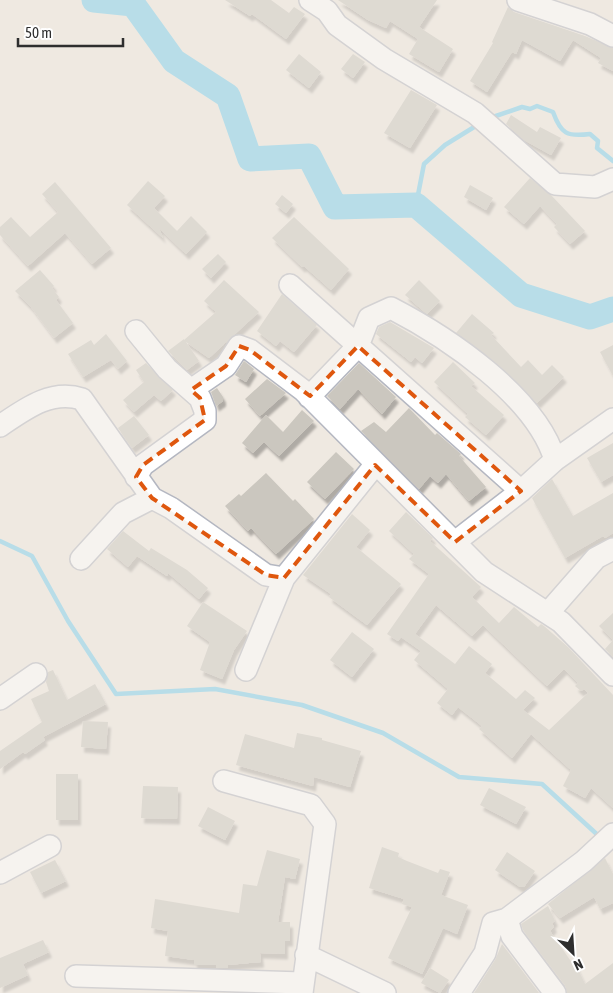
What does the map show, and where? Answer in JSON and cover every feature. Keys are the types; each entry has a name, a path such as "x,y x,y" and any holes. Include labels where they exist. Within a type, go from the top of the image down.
{"street":[{"path":"518,0 590,24 613,36"},
{"path":"325,4 337,25 384,58 475,113 555,184 595,187 613,179"},
{"path":"290,285 521,491"},
{"path":"309,397 358,346 369,318 391,308 466,353 523,406 551,447 554,460"},
{"path":"136,331 167,370 200,398 205,411 205,420 143,465 136,477"},
{"path":"191,390 226,366 238,346 250,350 309,397 484,572 561,622 613,675"},
{"path":"0,426 32,404 56,396 71,395 82,399 152,498 171,508 266,575 284,578"},
{"path":"454,542 521,491 554,460 613,420"},
{"path":"246,670 284,578 375,465"},
{"path":"81,559 123,513 152,498"},
{"path":"548,614 596,558 613,549"},
{"path":"0,699 36,674"},
{"path":"76,976 302,988 326,824 311,805 224,780"},
{"path":"459,993 485,953 493,923 508,919 584,860 613,834"},
{"path":"0,873 50,846"},
{"path":"508,919 512,936 556,993"},
{"path":"306,955 385,993"}],"highlighted area":[{"path":"239,346 250,350 310,396 358,346 521,491 455,542 375,465 284,578 266,575 152,498 136,477 143,465 205,420 200,398 191,390 226,366"}],"building":[{"path":"225,0 271,0 289,13 294,7 305,14 286,39 252,14 250,16"},
{"path":"338,0 437,0 419,27 453,49 439,72 409,54 418,39 390,21 386,28 368,20"},
{"path":"508,7 514,12 585,36 613,48 613,71 598,63 601,58 573,40 560,61 522,40 516,54 512,52 487,92 470,81 493,43"},
{"path":"299,54 321,72 309,88 286,70"},
{"path":"353,54 365,62 353,78 341,69"},
{"path":"411,90 437,105 410,148 384,133"},
{"path":"511,115 537,132 540,127 561,138 551,155 524,140 506,124"},
{"path":"530,178 551,195 585,231 570,244 554,227 557,224 540,206 524,224 504,207"},
{"path":"148,181 165,196 154,208 177,231 191,216 207,232 186,254 159,228 163,238 127,205"},
{"path":"55,182 111,248 92,264 65,233 28,266 0,235 0,227 11,217 30,237 58,212 42,194"},
{"path":"470,185 493,198 486,210 464,197"},
{"path":"282,195 293,204 286,213 275,204"},
{"path":"294,217 349,269 331,290 304,266 302,267 272,238"},
{"path":"218,254 226,262 211,278 202,269"},
{"path":"40,270 54,286 52,288 59,297 56,300 73,323 54,338 31,307 15,291"},
{"path":"224,280 259,312 209,358 186,342 199,361 187,370 168,351 184,340 216,312 204,301"},
{"path":"419,280 440,301 427,314 405,295"},
{"path":"282,294 317,325 294,352 280,341 276,346 257,331"},
{"path":"472,314 494,333 491,335 521,367 528,360 542,375 552,365 564,377 537,403 495,362 456,333"},
{"path":"390,322 434,348 422,363 415,357 411,362 376,334 379,327"},
{"path":"106,334 127,361 118,369 111,360 83,377 68,354 91,340 94,345"},
{"path":"613,345 613,376 600,352"},
{"path":"244,361 254,369 246,382 235,375"},
{"path":"453,362 475,383 471,386 504,415 486,435 465,417 468,414 434,382"},
{"path":"146,363 173,390 161,401 154,395 134,412 123,400 144,382 136,370"},
{"path":"359,363 396,397 382,414 358,389 340,409 327,396"},
{"path":"267,379 286,393 260,416 245,399"},
{"path":"217,388 223,397 223,401 216,406 211,392"},
{"path":"409,408 435,435 437,433 461,454 459,456 486,487 469,501 446,474 438,483 430,476 419,489 361,431 374,422 386,432"},
{"path":"302,410 314,421 279,456 264,442 253,453 242,443 266,415 283,432"},
{"path":"134,416 149,435 132,448 118,428"},
{"path":"613,443 613,475 601,482 587,458"},
{"path":"336,452 354,469 325,499 307,482"},
{"path":"266,473 293,501 295,499 314,519 276,554 251,528 248,531 225,506 239,494 241,496"},
{"path":"552,479 573,516 613,493 613,533 605,538 603,536 565,558 532,498"},
{"path":"406,512 433,538 430,541 481,587 472,597 499,623 514,607 538,627 541,624 568,647 613,695 613,808 591,788 585,798 563,786 571,770 531,734 512,758 479,729 482,726 458,707 452,715 437,703 448,689 414,660 421,651 401,637 398,641 387,634 429,574 409,559 414,554 389,531","holes":["436,605 472,636 483,625 547,686 564,669 578,683 575,686 581,691 584,689 588,693 549,730 523,710 535,698 525,690 516,699 485,673 492,664 469,646 455,664 415,634"]},
{"path":"352,514 370,530 356,547 401,584 367,625 329,597 331,594 303,575"},
{"path":"123,531 149,551 151,548 187,570 208,588 199,599 168,573 167,576 137,556 128,567 107,549"},
{"path":"203,602 247,631 234,650 222,679 200,670 210,642 187,626"},
{"path":"613,613 613,640 599,626"},
{"path":"352,632 374,649 352,677 330,660"},
{"path":"613,640 613,657 605,649"},
{"path":"53,670 67,700 95,684 106,704 43,737 45,740 25,754 23,752 0,769 0,751 42,722 31,699 49,691 46,682 48,672"},
{"path":"83,721 108,722 106,749 81,747"},
{"path":"297,733 322,738 322,740 361,751 350,787 314,777 313,786 236,765 245,734 294,748"},
{"path":"56,774 78,774 78,820 56,820"},
{"path":"143,786 178,787 177,819 141,818"},
{"path":"489,788 526,807 516,824 480,805"},
{"path":"208,807 235,821 225,840 198,826"},
{"path":"382,847 399,853 398,857 438,873 440,869 450,872 441,895 468,905 457,934 443,928 422,974 388,958 412,907 402,904 404,899 369,888"},
{"path":"267,850 300,859 295,879 285,877 278,922 290,922 290,941 285,941 285,954 260,953 261,962 228,965 228,968 216,968 216,965 194,965 194,960 165,956 168,931 151,928 155,899 239,913 243,884 257,886"},
{"path":"507,852 535,871 524,887 520,887 495,870"},
{"path":"605,858 613,874 613,903 600,909 594,897 560,918 548,904"},
{"path":"55,860 66,881 41,893 30,872"},
{"path":"548,906 555,921 552,923 554,927 550,931 572,963 574,961 585,984 613,963 613,993 567,993 565,985 523,930 521,924"},
{"path":"43,940 49,952 23,964 28,975 0,988 0,958"},
{"path":"502,944 539,993 474,993 495,960"},
{"path":"430,968 449,980 440,993 421,983"}],"waterway":[{"path":"94,0 133,4 174,61 228,96 250,159 309,156 335,207 416,205 521,295 590,317 613,309"},
{"path":"490,118 522,107 530,109 537,106 553,112 559,125 566,132 576,135 590,134 598,141 597,148 613,161"},
{"path":"416,205 424,164 445,145 479,124"},
{"path":"0,541 32,556 68,621 116,694 215,689 302,705 383,733 459,777 542,784 601,838"}]}
